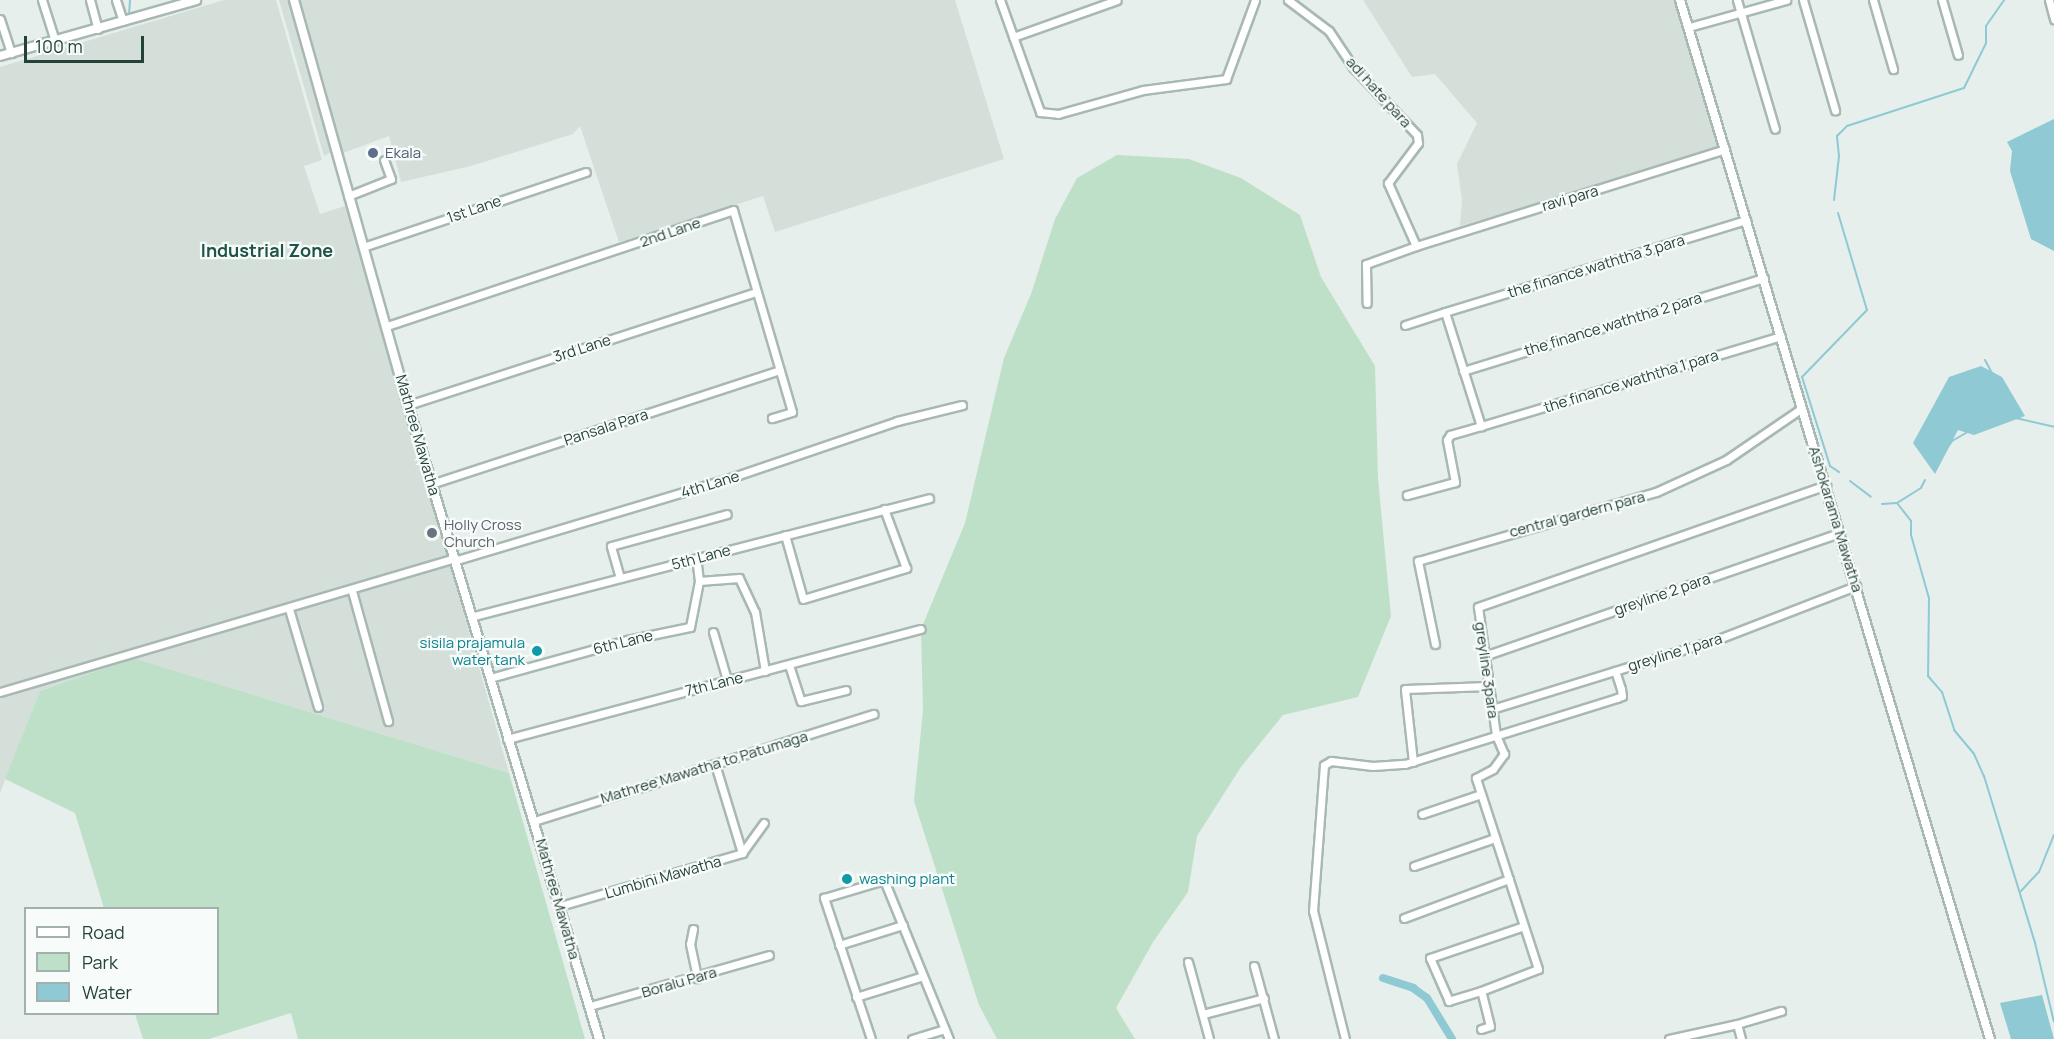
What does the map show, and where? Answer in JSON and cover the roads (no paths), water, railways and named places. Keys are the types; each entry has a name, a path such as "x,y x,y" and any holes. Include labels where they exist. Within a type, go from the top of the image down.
{"street":[{"path":"42,0 55,41"},
{"path":"90,0 98,29"},
{"path":"116,0 123,21"},
{"path":"0,56 98,29 185,1 196,0"},
{"name":"Mathree Mawatha","path":"294,0 431,484 474,616 507,739 599,1039"},
{"path":"1000,0 1040,112 1058,114 1143,90 1227,79 1255,0"},
{"path":"1014,37 1117,0"},
{"name":"adi hate para","path":"1288,0 1329,31 1353,67 1417,135 1418,143 1388,183 1416,246"},
{"name":"Ashokarama Mawatha","path":"1680,0 1990,1039"},
{"path":"1737,0 1775,129"},
{"path":"1689,27 1786,0"},
{"path":"1803,0 1835,110"},
{"path":"1873,0 1893,69"},
{"path":"1942,0 1958,55"},
{"path":"2049,0 2054,19"},
{"path":"0,19 10,53"},
{"name":"ravi para","path":"1416,246 1725,149"},
{"path":"348,196 391,179 384,160"},
{"name":"1st Lane","path":"363,247 586,172"},
{"name":"2nd Lane","path":"387,326 733,210 755,292 792,412 772,418"},
{"name":"the finance waththa 3 para","path":"1405,325 1746,220"},
{"path":"1367,303 1366,264 1416,246"},
{"name":"the finance waththa 2 para","path":"1463,371 1764,278"},
{"name":"3rd Lane","path":"408,405 755,292"},
{"path":"1445,312 1481,426"},
{"name":"the finance waththa 1 para","path":"1407,495 1455,482 1447,440 1450,435 1781,336"},
{"name":"Pansala Para","path":"431,484 780,370"},
{"name":"4th Lane","path":"0,692 352,591 727,479 897,422 962,405"},
{"name":"central gardern para","path":"1435,644 1418,561 1656,492 1726,460 1802,408"},
{"name":"greyline 3para","path":"1481,794 1476,778 1493,769 1504,754 1496,735 1478,607 1826,485"},
{"name":"5th Lane","path":"474,616 929,498"},
{"path":"786,535 803,599 906,568 884,509"},
{"path":"620,578 611,546 727,514"},
{"name":"greyline 2 para","path":"1484,656 1840,532"},
{"name":"6th Lane","path":"490,678 627,640 690,627 699,582 696,558"},
{"path":"699,582 739,578 755,612 765,671"},
{"name":"greyline 1 para","path":"1492,709 1755,626 1856,586"},
{"path":"352,591 388,721"},
{"path":"289,609 318,708"},
{"name":"7th Lane","path":"507,739 921,629"},
{"path":"713,632 727,680"},
{"path":"789,665 801,700 846,690"},
{"path":"1346,1039 1313,912 1324,765 1331,762 1373,766 1413,762 1622,696 1615,670"},
{"path":"1413,762 1405,689 1488,686"},
{"name":"Mathree Mawatha to Patumaga","path":"534,821 874,714"},
{"name":"Lumbini Mawatha","path":"560,906 741,853 736,828 715,764"},
{"path":"1422,814 1481,794 1495,838 1509,879 1538,969 1449,1001 1430,958 1524,926"},
{"path":"741,853 764,823"},
{"path":"1414,866 1495,838"},
{"path":"1404,918 1509,879"},
{"path":"871,1039 824,898 880,880 887,883 949,1039"},
{"path":"839,945 903,925"},
{"path":"693,929 690,944 697,978"},
{"name":"Boralu Para","path":"590,1006 697,978 769,955"},
{"path":"1188,962 1209,1039"},
{"path":"1254,966 1274,1039"},
{"path":"856,998 923,976"},
{"path":"1481,991 1490,1026 1481,1029"},
{"path":"1203,1014 1264,998"},
{"path":"1669,1039 1737,1024 1781,1011"},
{"path":"1737,1024 1741,1039"},
{"path":"912,1039 944,1029"}],"water":[{"path":"2054,119 2054,251 2031,239 2010,171 2012,151 2007,142"},
{"path":"1981,366 2002,377 2025,416 1974,435 1958,430 1935,474 1913,443 1949,377"},
{"path":"2042,995 2054,1039 2011,1039 2000,1003"}],"waterway":[{"path":"129,15 130,0"},
{"path":"1834,200 1839,156 1837,136 1847,126 1964,88 1986,43 1986,26 2004,0"},
{"path":"1838,213 1867,310 1802,377 1830,466 1839,472"},
{"path":"1985,360 1992,373"},
{"path":"2016,418 2054,427"},
{"path":"1942,455 1952,441 1969,431"},
{"path":"1925,480 1921,488 1897,503 1911,521 1911,535 1929,598 1928,676 1942,692 1954,730 1974,754 1984,776 2035,943 2054,1022"},
{"path":"1850,481 1871,497"},
{"path":"1882,504 1897,503"},
{"path":"2021,891 2039,872 2054,835"},
{"path":"1383,978 1413,988 1427,998 1452,1039"}],"place":[{"name":"Ekala","path":"373,153"},
{"name":"Holly Cross Church","path":"432,533"},
{"name":"sisila prajamula water tank","path":"537,651"},
{"name":"washing plant","path":"847,879"}],"district":[{"name":"Industrial Zone","path":"267,250"}]}
